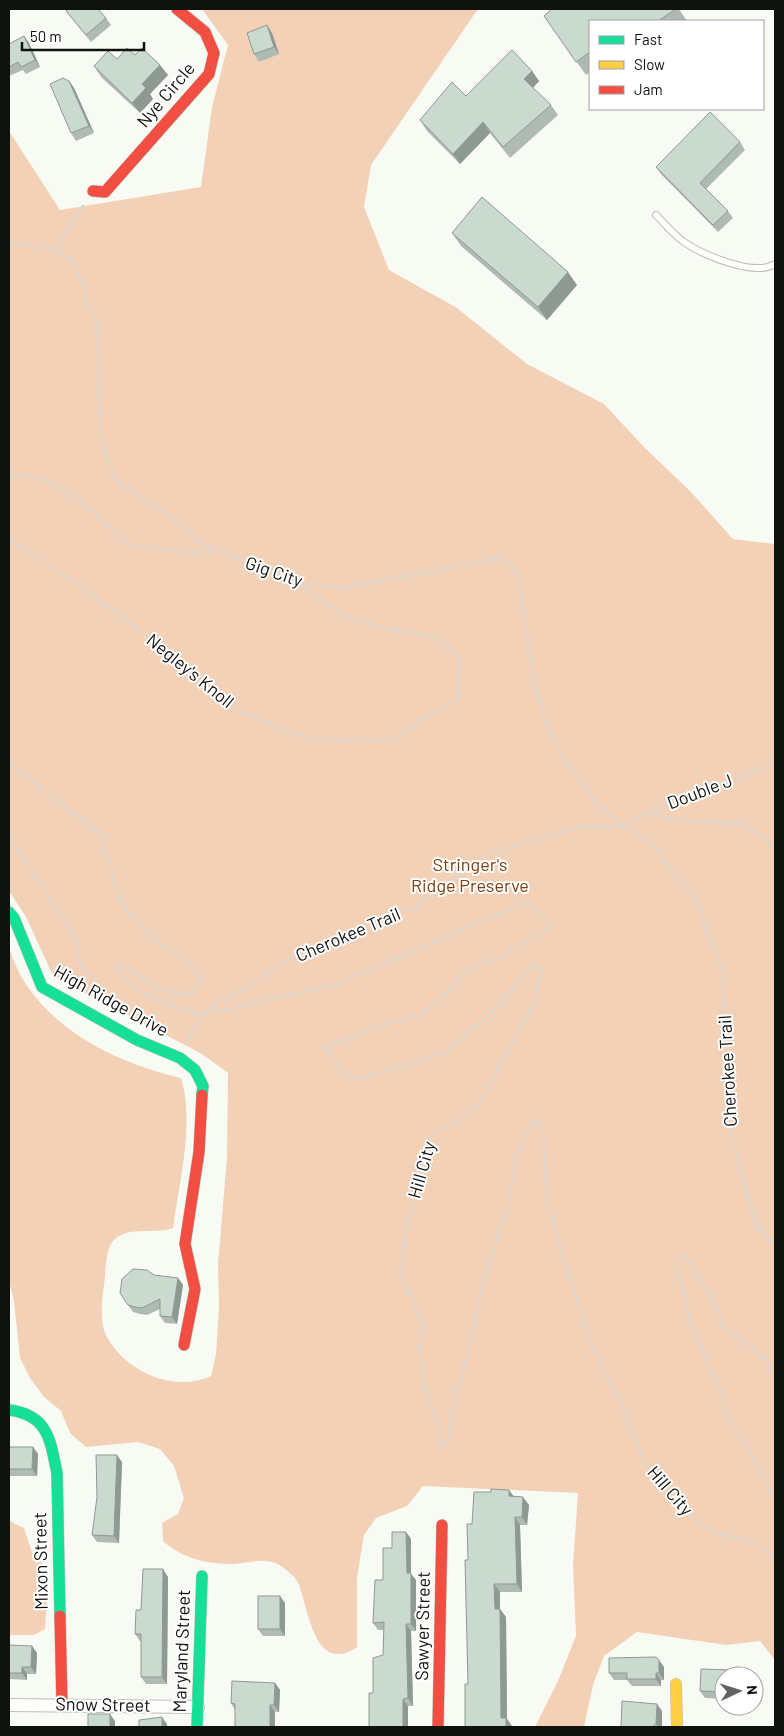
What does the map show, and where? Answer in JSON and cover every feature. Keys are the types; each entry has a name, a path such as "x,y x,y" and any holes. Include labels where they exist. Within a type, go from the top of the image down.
{"street":[{"name":"Nye Circle","path":"93,191 105,192 209,74 214,52 205,32 177,9"},
{"name":"High Ridge Drive","path":"9,912 14,918 42,986 137,1040 180,1058"},
{"path":"180,1058 195,1070 203,1086 199,1152 185,1244 195,1289 184,1345"},
{"name":"Mixon Street","path":"9,1410 23,1410 40,1419 49,1437 57,1473 62,1705"},
{"name":"Sawyer Street","path":"438,1727 442,1525"},
{"name":"Maryland Street","path":"197,1727 202,1576"},
{"path":"676,1684 677,1727"},
{"name":"Snow Street","path":"9,1704 198,1707"}],"lane":[{"path":"656,215 683,242 711,256 743,267 769,268 775,264"}],"path":[{"path":"9,242 55,249 93,191"},
{"name":"Gig City","path":"55,249 73,262 84,286 87,303 98,326 100,426 104,452 118,482 178,521 198,542 298,583 340,588 501,558 516,570 537,695 550,732 564,758 601,809 625,826"},
{"path":"9,477 13,473 46,481 63,488 92,510 127,544 179,552 221,553"},
{"name":"Negley's Knoll","path":"9,539 91,594 158,645 215,694 241,712 312,740 392,740 430,714 458,701 459,656 437,637 388,629 342,615 298,583"},
{"name":"Double J","path":"625,826 644,813 762,768 775,759"},
{"path":"9,763 102,835 122,904 134,920 162,944 176,951 202,978 192,994 168,992 152,986 137,973 123,966 114,966 123,980 140,992 200,1015 180,1058"},
{"path":"644,813 684,822 742,822 775,848"},
{"name":"Cherokee Trail","path":"200,1015 295,955 417,906 487,854 583,826 625,826 659,849 669,870 692,892 723,972 729,1126 756,1224 775,1246"},
{"path":"9,836 74,936 82,966 108,998 130,1016"},
{"name":"Hill City","path":"200,1015 337,984 527,902 552,927 514,946 503,958 487,961 464,974 448,992 420,1015 371,1028 325,1048 347,1077 357,1079 447,1052 502,1004 534,964 542,972 534,1003 490,1085 474,1110 428,1137 405,1235 401,1274 424,1329 418,1345 428,1402 436,1414 441,1446 448,1443 452,1411 470,1346 482,1288 508,1204 517,1155 532,1121 542,1123 548,1204 560,1246 594,1349 624,1410 646,1465 690,1517 716,1533 754,1542 775,1556"},
{"path":"775,1377 764,1357 723,1327 714,1301 705,1285 685,1256 679,1255 676,1262 692,1328 724,1398 730,1422 746,1445 775,1500"}],"green space":[{"name":"Stringer's Ridge Preserve","path":"202,9 478,9 371,165 364,207 389,270 457,308 527,364 604,404 645,448 691,492 733,539 775,544 775,1660 760,1641 726,1645 637,1632 604,1656 593,1685 584,1727 535,1727 558,1681 576,1636 573,1565 578,1493 423,1486 407,1506 376,1518 364,1535 357,1578 357,1647 342,1654 330,1652 321,1644 314,1632 296,1579 279,1565 266,1561 233,1564 214,1563 187,1556 163,1541 162,1523 178,1514 184,1498 174,1466 160,1449 138,1442 86,1447 70,1433 61,1411 44,1397 30,1378 20,1358 14,1301 9,1281 9,947 20,973 35,996 54,1017 101,1049 154,1071 181,1078 185,1096 186,1133 173,1228 159,1231 135,1231 120,1235 111,1243 106,1262 102,1307 103,1323 107,1337 115,1349 138,1369 152,1376 182,1382 197,1381 211,1376 216,1354 219,1307 218,1264 227,1157 228,1073 202,1054 53,976 26,917 9,891 9,131 60,210 201,187 212,107 228,45"},
{"path":"9,1521 24,1528 32,1552 44,1565 48,1585 45,1629 34,1635 9,1635"}],"building":[{"path":"69,9 98,9 106,18 86,35 66,11"},
{"path":"552,9 676,9 660,20 589,20 589,53 576,62 544,16"},
{"path":"267,25 274,47 254,54 247,33"},
{"path":"24,36 35,60 21,67 18,62 9,67 9,44"},
{"path":"127,48 135,55 142,48 160,65 142,84 146,88 132,103 94,66 108,51 117,59"},
{"path":"512,50 532,71 524,79 551,105 503,147 483,122 453,154 420,120 452,82 466,96"},
{"path":"63,78 69,81 89,126 71,133 50,84"},
{"path":"710,112 740,142 700,183 728,211 713,225 656,167"},
{"path":"482,197 568,272 538,307 452,233"},
{"path":"133,1269 147,1270 154,1275 178,1278 172,1317 160,1316 160,1299 142,1308 128,1305 120,1293 122,1279"},
{"path":"9,1447 33,1447 32,1469 9,1469"},
{"path":"96,1455 117,1455 114,1536 92,1535 97,1497"},
{"path":"491,1489 509,1490 509,1496 523,1497 522,1517 515,1517 517,1584 494,1584 495,1609 500,1609 501,1718 506,1718 506,1727 465,1727 465,1684 468,1684 465,1560 468,1560 467,1524 472,1524 474,1492 491,1492"},
{"path":"392,1532 406,1532 407,1573 411,1573 411,1624 406,1624 408,1698 403,1699 403,1727 369,1727 369,1693 373,1693 373,1658 383,1655 384,1622 373,1623 375,1580 383,1580 383,1548 392,1548"},
{"path":"143,1569 163,1569 162,1677 141,1677 141,1634 135,1634 136,1610 141,1610"},
{"path":"258,1596 280,1596 280,1629 258,1629"},
{"path":"9,1645 32,1646 31,1667 22,1667 22,1673 9,1673"},
{"path":"656,1657 659,1660 659,1673 656,1673 656,1679 627,1679 627,1673 609,1673 609,1658"},
{"path":"701,1669 714,1669 714,1692 700,1691"},
{"path":"232,1681 275,1683 274,1705 270,1705 270,1727 235,1727 235,1704 231,1703"},
{"path":"622,1701 657,1704 656,1725 654,1727 621,1727"},
{"path":"88,1714 110,1714 110,1727 88,1727"},
{"path":"162,1717 162,1727 139,1727 139,1720"}],"traffic: fast":[{"path":"9,912 14,918 42,987 137,1040 180,1058 195,1070 203,1086 202,1095"},
{"path":"9,1410 32,1417 39,1423 49,1439 52,1450 57,1473 60,1616"},
{"path":"197,1727 202,1576"}],"traffic: slow":[{"path":"676,1684 677,1727"}],"traffic: jam":[{"path":"93,191 105,192 209,74 214,53 205,32 177,9"},
{"path":"184,1345 195,1289 185,1244 199,1152 202,1095"},
{"path":"438,1727 442,1525"},
{"path":"60,1616 62,1705"}]}
